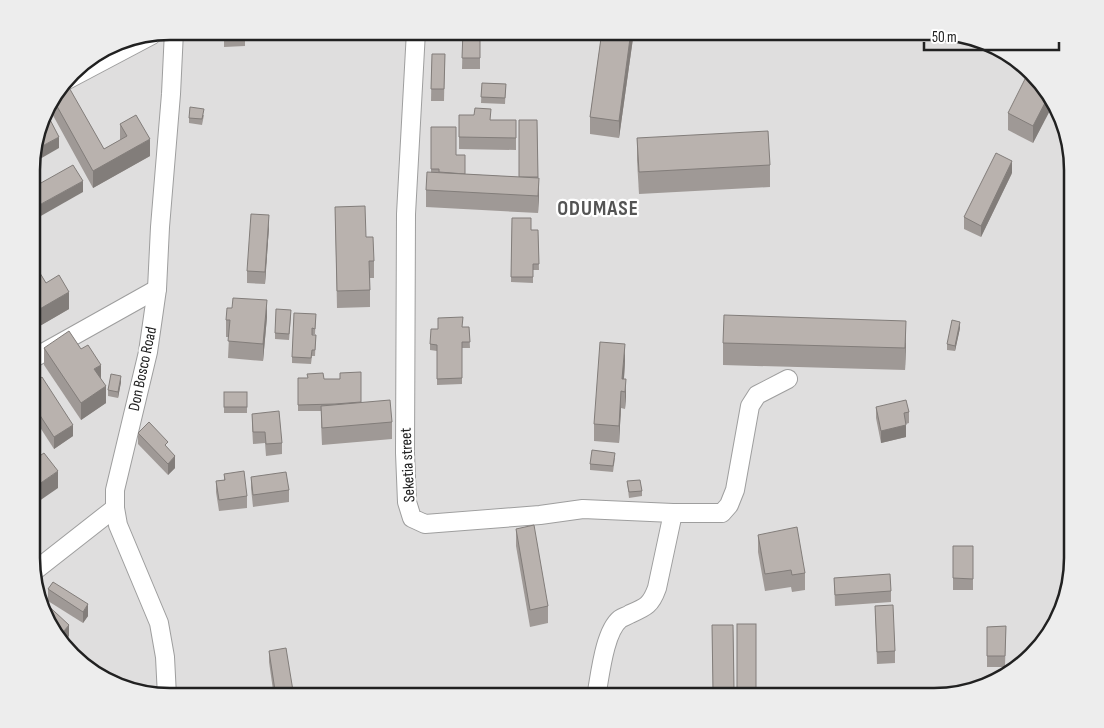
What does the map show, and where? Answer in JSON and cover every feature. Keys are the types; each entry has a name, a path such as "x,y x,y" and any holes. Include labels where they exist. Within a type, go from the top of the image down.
{"street":[{"name":"Don Bosco Road","path":"167,688 165,657 159,623 118,524 115,508 115,490 148,352 157,289 174,40"},
{"name":"Seketia street","path":"416,40 406,214 405,453 407,502 412,518 424,524 531,516 583,509 722,513 729,505 735,490 750,406 757,395 788,379"},
{"path":"89,68 133,45"},
{"path":"40,355 157,289"},
{"path":"40,566 115,508"},
{"path":"598,688 608,638 613,627 620,619 646,607 653,600 672,513"}],"shaded area":[{"path":"934,40 960,42 992,53 1006,62 1032,84 1047,105 1060,136 1064,161 1064,567 1062,584 1057,600 1051,616 1042,630 1020,656 999,671 960,686 943,688 170,688 136,684 112,675 98,666 78,650 53,616 44,592 41,575 41,153 44,136 57,105 72,84 84,72 112,53 136,44 153,41"}],"building":[{"path":"463,40 480,40 480,58 462,58"},
{"path":"601,40 630,40 619,121 590,117"},
{"path":"432,54 445,54 444,89 431,89"},
{"path":"1026,78 1045,102 1033,126 1008,113"},
{"path":"482,83 506,84 505,98 481,97"},
{"path":"69,88 104,149 127,136 120,124 136,115 150,139 93,171 57,106"},
{"path":"190,107 204,109 202,119 189,118"},
{"path":"475,108 491,109 490,120 516,120 516,138 459,137 459,115 474,115"},
{"path":"50,120 59,137 42,146"},
{"path":"519,120 537,120 538,177 519,177"},
{"path":"431,127 456,127 456,155 465,155 465,174 439,172 439,169 431,169"},
{"path":"768,131 770,165 639,172 637,138"},
{"path":"996,153 1012,161 981,226 964,217"},
{"path":"73,165 83,181 40,205 40,184"},
{"path":"427,172 539,178 538,196 426,190"},
{"path":"365,206 366,237 373,237 374,261 369,261 370,290 337,291 335,207"},
{"path":"251,214 269,215 265,272 247,271"},
{"path":"512,218 531,218 531,230 538,230 539,264 533,264 533,277 511,277"},
{"path":"40,273 46,283 59,275 69,292 40,309"},
{"path":"233,298 267,300 263,344 228,341 230,320 226,320 227,308 232,308"},
{"path":"276,309 291,310 289,334 275,333"},
{"path":"294,313 316,314 315,329 312,328 312,335 316,335 315,350 312,350 311,358 292,357"},
{"path":"724,315 906,321 905,348 723,343"},
{"path":"463,317 462,327 469,327 470,342 462,342 462,378 437,379 437,345 430,344 431,329 438,329 438,318"},
{"path":"952,320 960,322 955,346 947,344"},
{"path":"69,331 81,349 88,345 101,365 94,369 106,386 81,403 44,348"},
{"path":"600,342 625,344 622,379 626,379 625,392 621,391 619,426 594,424"},
{"path":"361,372 361,402 298,405 298,378 308,378 307,374 323,373 324,379 340,379 340,373"},
{"path":"111,374 121,376 118,392 108,390"},
{"path":"42,377 73,425 54,437 40,415 40,378"},
{"path":"224,392 247,392 247,407 224,407"},
{"path":"390,400 392,422 322,428 321,406"},
{"path":"906,400 909,412 904,413 906,425 881,431 876,407"},
{"path":"279,411 282,443 266,444 265,432 253,432 252,414"},
{"path":"149,422 168,442 165,445 175,456 168,464 138,433"},
{"path":"592,450 615,453 613,466 590,464"},
{"path":"44,453 58,471 40,483 40,456"},
{"path":"244,471 247,496 219,500 216,481 225,480 224,474"},
{"path":"286,472 289,490 253,495 251,477"},
{"path":"640,480 642,491 629,492 627,481"},
{"path":"534,525 548,606 530,610 516,529"},
{"path":"797,527 805,573 792,575 791,570 765,574 758,535"},
{"path":"953,546 973,546 973,579 953,578"},
{"path":"890,574 891,591 835,595 834,578"},
{"path":"53,582 88,604 83,612 48,589"},
{"path":"893,605 895,651 877,652 875,606"},
{"path":"50,607 69,625 63,632"},
{"path":"737,624 756,624 756,688 737,688"},
{"path":"712,625 733,625 734,688 713,688"},
{"path":"1006,626 1005,656 987,656 987,627"},
{"path":"286,648 293,688 275,688 269,651"}],"district":[{"name":"ODUMASE","path":"598,208"}]}
